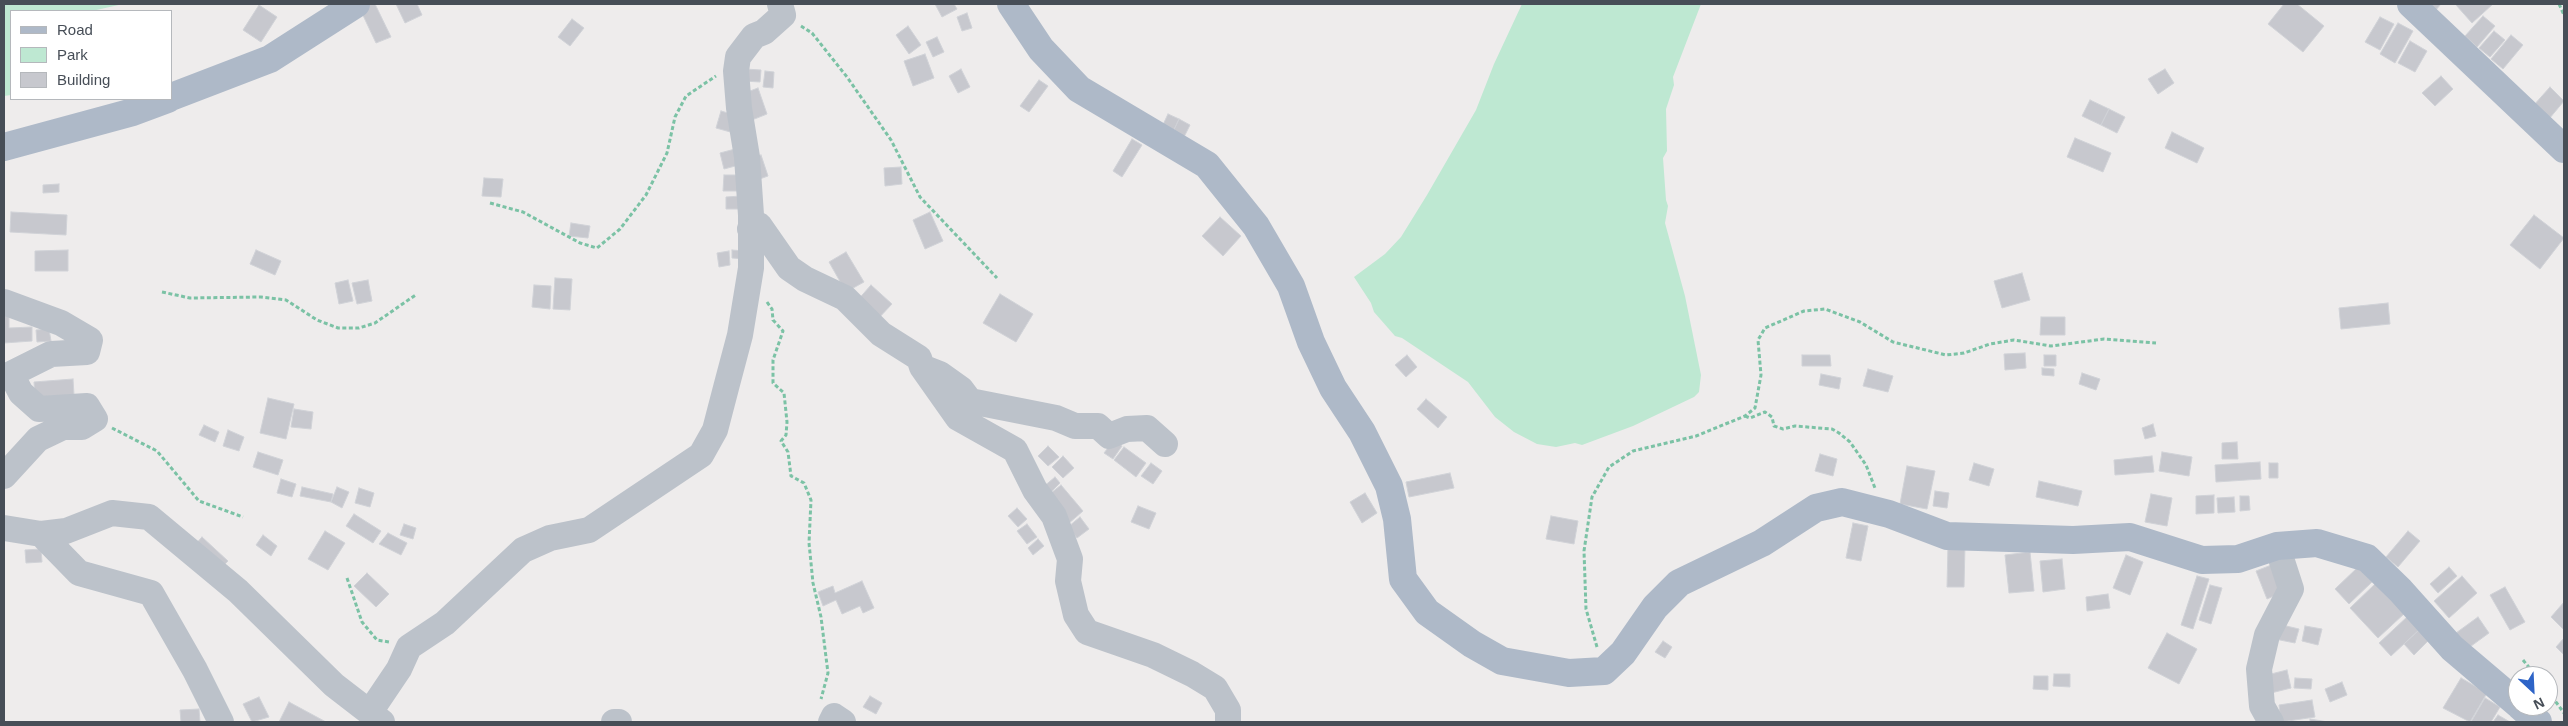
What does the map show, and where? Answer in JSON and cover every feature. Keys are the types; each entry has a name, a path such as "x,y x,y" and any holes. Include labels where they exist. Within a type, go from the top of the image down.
{"main road":[{"path":"172,97 270,59 356,4"},
{"path":"1012,4 1041,49 1079,89 1207,165 1256,226 1291,286 1311,342 1333,388 1362,432 1388,486 1398,519 1403,579 1426,612 1472,644 1502,661 1569,673 1604,671 1622,653 1655,607 1678,583 1762,543 1796,518 1816,508 1831,503 1850,503 1888,514 1947,536 2073,540 2130,537 2202,560 2238,559 2278,546 2317,543 2367,558 2400,590 2452,648 2508,696"},
{"path":"2411,4 2564,149"},
{"path":"4,147 134,112 165,100"}],"street":[{"path":"4,528 41,534 66,531 112,513 149,517 238,591 334,685 376,717 409,647 445,623 523,550 550,538 588,530 701,455 714,430 720,412 740,335 751,268 751,215 747,156 739,108 736,71 738,57 754,36 764,32 781,9"},
{"path":"750,229 759,225 789,268 805,279 845,298 882,334 919,358 922,366 958,418 1015,450 1035,490 1054,516 1070,559 1068,581 1076,615 1087,632 1153,655 1192,674 1215,688 1228,710 1228,722"},
{"path":"4,302 60,323 90,340 86,352 51,354 11,374 21,393 39,409 87,406 95,419 82,427 63,426 4,460"},
{"path":"922,366 940,374 954,384 970,401 1056,418 1075,426 1098,426 1109,436 1127,430 1147,428 1165,444"},
{"path":"4,476 38,439"},
{"path":"41,534 79,573 151,593 195,670 221,722"},
{"path":"2271,722 2262,706 2259,669 2267,635 2290,589 2278,546"},
{"path":"614,722 619,722"}],"path":[{"path":"2559,4 2564,15"},
{"path":"781,9 812,33 847,77 891,140 920,197 997,278"},
{"path":"490,202 523,212 580,243 597,248 620,229 646,195 667,153 675,117 686,96 715,77 736,71"},
{"path":"751,268 759,281 760,290 772,309 773,320 783,331 773,360 773,383 784,393 788,422 786,435 782,441 788,452 791,476 804,483 811,500 809,543 813,583 821,617 828,673 821,701 836,704 836,720"},
{"path":"162,292 190,298 262,297 286,300 317,320 338,328 359,328 375,323 417,294"},
{"path":"1604,671 1586,609 1584,551 1592,497 1609,467 1633,451 1696,436 1745,416 1755,408 1761,375 1758,340 1765,328 1804,311 1825,310 1845,315 1893,342 1946,354 1964,353 1990,344 2014,340 2051,346 2104,339 2156,343"},
{"path":"1745,416 1750,418 1764,412 1772,417 1774,426 1783,429 1795,426 1832,429 1840,433 1850,442 1866,465 1871,481 1887,505 1888,514"},
{"path":"95,419 156,451 199,501 242,517"},
{"path":"347,578 362,622 377,640 409,647"},
{"path":"2523,660 2528,666"}],"green space":[{"path":"4,4 123,4 96,10 10,10 10,95 4,96"},
{"path":"1522,4 1701,4 1673,77 1674,85 1666,109 1667,151 1663,158 1668,206 1665,223 1685,296 1701,375 1699,392 1694,397 1633,426 1582,445 1575,443 1556,447 1537,444 1514,432 1495,417 1468,382 1402,338 1395,336 1374,312 1371,303 1354,277 1385,254 1401,237 1427,195 1476,110 1494,64"}],"building":[{"path":"370,4 375,4 391,37 376,43 360,9"},
{"path":"396,4 417,4 422,15 405,23"},
{"path":"935,4 954,4 957,9 942,17"},
{"path":"2284,4 2297,4 2324,26 2303,52 2268,24"},
{"path":"2426,4 2441,4 2435,11"},
{"path":"2493,4 2472,23 2456,5"},
{"path":"259,5 277,17 261,42 243,30"},
{"path":"967,13 972,28 962,31 957,17"},
{"path":"2483,16 2495,26 2477,47 2465,36"},
{"path":"2380,17 2394,24 2380,50 2365,42"},
{"path":"572,19 584,28 570,46 558,37"},
{"path":"2398,23 2413,31 2395,63 2380,54"},
{"path":"908,26 921,45 909,54 896,35"},
{"path":"2494,31 2505,40 2490,57 2479,48"},
{"path":"2511,35 2523,45 2503,69 2491,59"},
{"path":"937,37 944,52 933,57 926,42"},
{"path":"2410,41 2427,51 2415,72 2398,63"},
{"path":"925,54 934,78 913,86 904,61"},
{"path":"745,69 761,70 760,82 744,81"},
{"path":"961,69 970,87 958,93 949,76"},
{"path":"2165,69 2174,83 2158,94 2148,79"},
{"path":"765,71 774,72 773,88 763,87"},
{"path":"2441,76 2453,89 2435,106 2422,93"},
{"path":"1039,80 1048,86 1029,112 1020,106"},
{"path":"2550,87 2564,101 2549,119 2533,106"},
{"path":"758,88 767,114 752,120 742,94"},
{"path":"2090,100 2109,109 2101,125 2082,116"},
{"path":"2109,109 2125,117 2117,133 2101,125"},
{"path":"721,111 738,116 734,133 716,128"},
{"path":"1168,114 1179,119 1172,134 1161,129"},
{"path":"1179,119 1190,125 1183,139 1172,134"},
{"path":"2172,132 2204,148 2197,163 2165,148"},
{"path":"2075,138 2111,153 2103,172 2067,157"},
{"path":"1132,139 1142,145 1122,177 1113,171"},
{"path":"735,149 739,165 724,169 720,153"},
{"path":"761,155 768,176 757,180 750,159"},
{"path":"901,167 902,184 885,186 884,168"},
{"path":"724,175 740,175 739,191 723,191"},
{"path":"484,178 503,179 501,197 482,196"},
{"path":"59,184 59,192 43,193 43,185"},
{"path":"741,196 742,209 726,209 726,197"},
{"path":"11,212 67,215 66,235 10,232"},
{"path":"930,212 943,241 925,249 913,220"},
{"path":"2534,215 2564,238 2540,269 2510,245"},
{"path":"1220,217 1241,236 1223,256 1202,236"},
{"path":"571,223 590,226 588,238 569,236"},
{"path":"68,250 68,271 35,271 35,251"},
{"path":"256,250 281,261 275,275 250,264"},
{"path":"732,250 745,251 745,259 732,258"},
{"path":"729,251 730,265 719,267 717,253"},
{"path":"846,252 864,282 846,292 829,262"},
{"path":"2022,273 2030,300 2002,308 1994,281"},
{"path":"555,278 572,279 570,310 553,309"},
{"path":"348,280 353,301 339,304 335,283"},
{"path":"368,280 372,301 357,304 352,283"},
{"path":"534,285 551,286 550,309 532,307"},
{"path":"871,285 892,304 876,321 856,302"},
{"path":"1000,294 1033,314 1016,342 983,323"},
{"path":"2388,303 2390,324 2341,329 2339,308"},
{"path":"9,314 9,328 32,327 32,341 4,343 4,315"},
{"path":"2041,317 2065,317 2065,335 2040,335"},
{"path":"49,329 51,341 37,342 36,330"},
{"path":"2025,353 2026,368 2005,370 2004,354"},
{"path":"1407,355 1417,367 1406,377 1395,365"},
{"path":"1802,355 1830,355 1831,366 1802,366"},
{"path":"2044,355 2056,355 2056,366 2044,366"},
{"path":"2042,368 2054,369 2054,376 2042,375"},
{"path":"1868,369 1893,376 1888,392 1863,386"},
{"path":"2082,373 2100,379 2096,390 2079,384"},
{"path":"1821,374 1841,378 1839,389 1819,385"},
{"path":"73,379 74,395 35,397 34,382"},
{"path":"268,398 294,404 286,439 260,433"},
{"path":"1426,399 1447,417 1438,428 1417,409"},
{"path":"294,409 313,412 311,429 291,427"},
{"path":"2153,424 2156,436 2145,439 2142,428"},
{"path":"204,425 219,432 215,442 199,435"},
{"path":"228,430 244,437 239,451 223,446"},
{"path":"1114,440 1122,446 1113,459 1104,453"},
{"path":"2237,442 2238,459 2222,459 2222,443"},
{"path":"1048,446 1059,457 1048,466 1038,456"},
{"path":"1124,447 1146,463 1136,477 1114,460"},
{"path":"258,452 283,460 278,475 253,467"},
{"path":"2162,452 2192,457 2189,476 2159,471"},
{"path":"1820,454 1837,459 1833,476 1815,471"},
{"path":"1063,456 1074,468 1063,478 1052,467"},
{"path":"2152,456 2154,472 2115,475 2114,460"},
{"path":"2260,462 2261,479 2216,482 2215,465"},
{"path":"1151,463 1162,471 1153,484 1141,476"},
{"path":"1974,463 1994,469 1989,486 1969,480"},
{"path":"2269,463 2278,463 2278,478 2269,478"},
{"path":"1907,466 1935,471 1927,509 1900,504"},
{"path":"1450,473 1454,488 1409,497 1406,482"},
{"path":"1055,477 1060,483 1048,495 1042,488"},
{"path":"281,479 296,484 292,497 277,493"},
{"path":"2039,481 2082,491 2078,506 2036,497"},
{"path":"1061,485 1083,511 1068,524 1046,497"},
{"path":"302,487 333,494 331,502 300,496"},
{"path":"337,487 349,492 342,508 331,502"},
{"path":"359,488 374,493 370,507 355,503"},
{"path":"1935,491 1949,493 1947,508 1933,506"},
{"path":"1365,493 1377,513 1362,523 1350,502"},
{"path":"2151,494 2172,498 2167,526 2145,522"},
{"path":"2214,495 2214,513 2196,514 2196,496"},
{"path":"2240,496 2249,496 2250,510 2240,511"},
{"path":"2234,497 2235,512 2218,513 2217,498"},
{"path":"1138,506 1156,513 1149,529 1131,522"},
{"path":"1017,508 1027,519 1018,527 1008,516"},
{"path":"354,514 381,531 373,543 346,526"},
{"path":"1551,516 1578,521 1574,544 1546,539"},
{"path":"1080,517 1089,529 1077,538 1068,527"},
{"path":"1853,523 1868,526 1861,561 1846,558"},
{"path":"404,524 416,528 413,539 400,535"},
{"path":"1027,524 1037,537 1027,544 1017,531"},
{"path":"325,531 345,543 328,570 308,559"},
{"path":"2408,531 2420,541 2398,567 2386,557"},
{"path":"388,533 407,543 401,555 379,544"},
{"path":"263,535 277,546 271,556 256,545"},
{"path":"202,537 228,561 218,571 193,547"},
{"path":"1038,539 1044,546 1033,555 1028,548"},
{"path":"1948,545 1965,545 1964,587 1947,587"},
{"path":"41,549 42,562 26,563 25,550"},
{"path":"2030,552 2034,591 2009,593 2005,555"},
{"path":"2126,555 2143,562 2130,595 2113,588"},
{"path":"2062,559 2065,589 2043,592 2040,561"},
{"path":"2279,562 2290,589 2267,599 2256,571"},
{"path":"2358,567 2372,582 2349,604 2335,589"},
{"path":"2449,567 2457,576 2438,593 2430,584"},
{"path":"367,573 389,594 376,607 354,586"},
{"path":"2197,576 2209,579 2193,629 2181,625"},
{"path":"2462,576 2477,593 2449,618 2434,601"},
{"path":"862,581 874,608 863,613 860,606 842,614 836,600 823,606 818,592 833,586 835,593"},
{"path":"2376,583 2405,613 2378,638 2350,608"},
{"path":"2210,585 2222,588 2211,624 2199,620"},
{"path":"2505,587 2525,622 2510,630 2490,595"},
{"path":"2108,594 2110,608 2087,611 2086,597"},
{"path":"2564,602 2564,630 2551,617"},
{"path":"2408,616 2420,629 2391,656 2379,643"},
{"path":"2478,617 2489,633 2467,649 2456,633"},
{"path":"2278,624 2299,629 2295,643 2275,639"},
{"path":"2305,626 2322,629 2318,645 2302,641"},
{"path":"2420,629 2430,639 2414,655 2404,644"},
{"path":"2167,633 2197,649 2179,684 2148,668"},
{"path":"2564,638 2564,655 2556,647"},
{"path":"1663,641 1672,647 1665,658 1655,652"},
{"path":"2287,670 2291,688 2271,693 2267,675"},
{"path":"2054,674 2070,674 2070,687 2053,686"},
{"path":"2034,676 2048,676 2048,690 2033,689"},
{"path":"2295,678 2312,679 2311,689 2294,688"},
{"path":"2461,678 2487,693 2470,722 2443,708"},
{"path":"2342,682 2347,695 2330,702 2325,689"},
{"path":"870,696 882,703 876,714 863,707"},
{"path":"259,697 269,717 252,722 243,704"},
{"path":"2485,698 2500,707 2491,722 2471,722"},
{"path":"2312,700 2315,717 2281,722 2279,705"},
{"path":"289,702 326,722 279,722"},
{"path":"199,709 200,722 181,722 180,710"},
{"path":"2498,715 2510,722 2493,722"},
{"path":"2310,719 2328,722 2310,722"}]}
